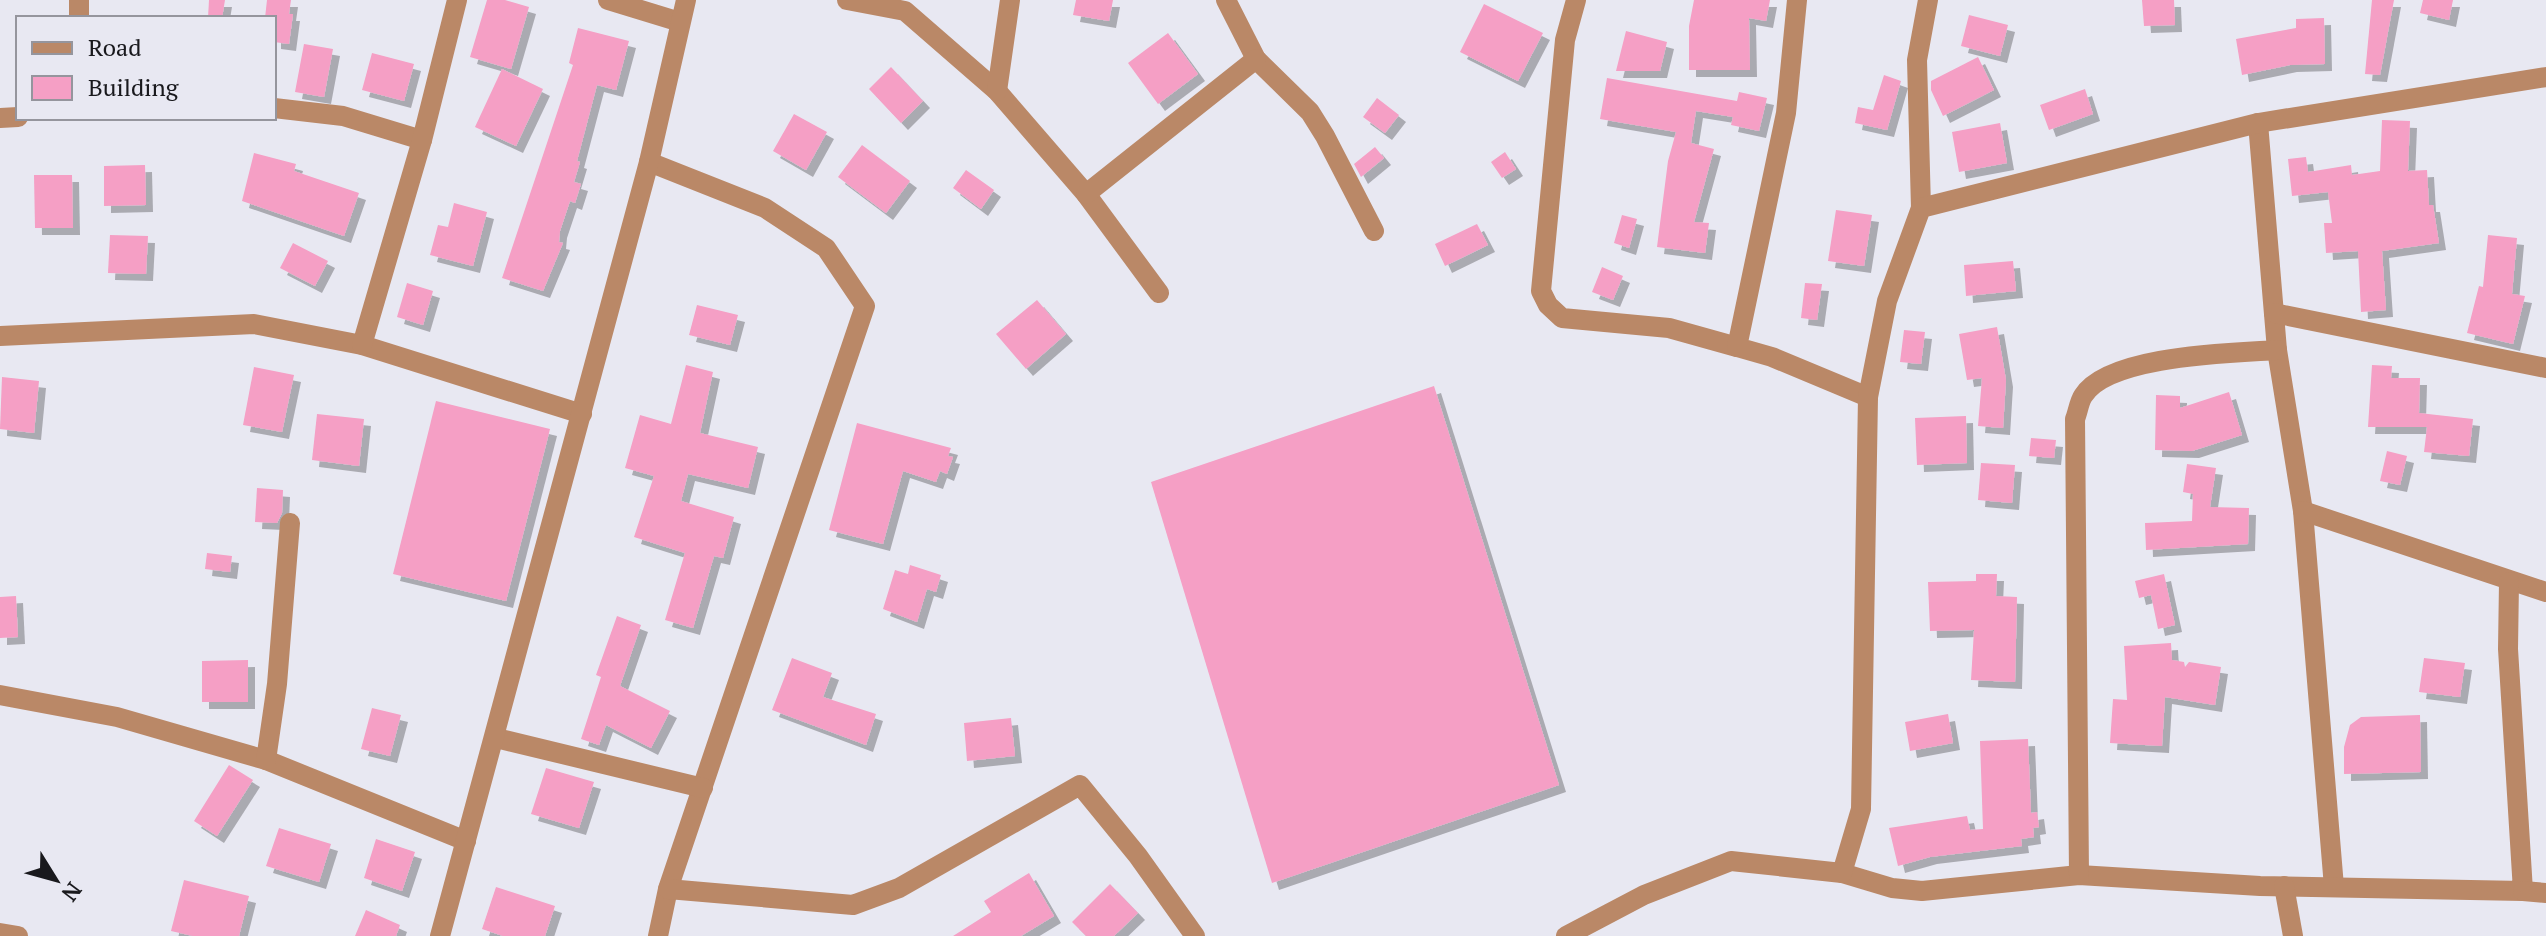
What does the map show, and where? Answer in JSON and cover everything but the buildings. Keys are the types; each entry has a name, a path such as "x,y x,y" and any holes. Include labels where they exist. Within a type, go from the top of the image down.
{"street":[{"path":"362,345 422,140 457,0"},
{"path":"608,0 680,22"},
{"path":"440,936 496,738 649,162 686,0"},
{"path":"847,0 906,6 997,91 1086,194 1159,293"},
{"path":"997,91 1010,0"},
{"path":"1226,0 1256,59 1310,112 1374,231"},
{"path":"1576,0 1565,40 1541,291 1548,305 1562,318 1669,328 1772,357 1868,397"},
{"path":"1737,347 1786,113 1797,0"},
{"path":"1842,873 1861,809 1868,397 1887,301 1921,208 1917,60 1928,0"},
{"path":"1086,194 1256,59"},
{"path":"1921,208 2258,123 2546,77"},
{"path":"276,108 343,116 422,140"},
{"path":"2258,123 2277,350 2303,511 2334,887"},
{"path":"649,162 765,208 826,248 865,306 668,889 658,936"},
{"path":"2274,313 2546,368"},
{"path":"0,336 254,324 362,345 582,414"},
{"path":"2079,875 2075,419 2083,395 2100,380 2169,358 2277,350"},
{"path":"2303,511 2509,582 2546,591"},
{"path":"266,760 290,523"},
{"path":"2509,582 2508,649 2523,891"},
{"path":"0,695 117,717 266,760 466,841"},
{"path":"496,738 703,788"},
{"path":"668,889 853,905 899,888 1080,785 1124,837 1195,936"},
{"path":"1566,936 1644,895 1731,861 1842,873 1892,888 1922,891 2079,875 2284,886 2546,893"},
{"path":"2284,886 2293,936"},
{"path":"0,933 18,936"}]}
